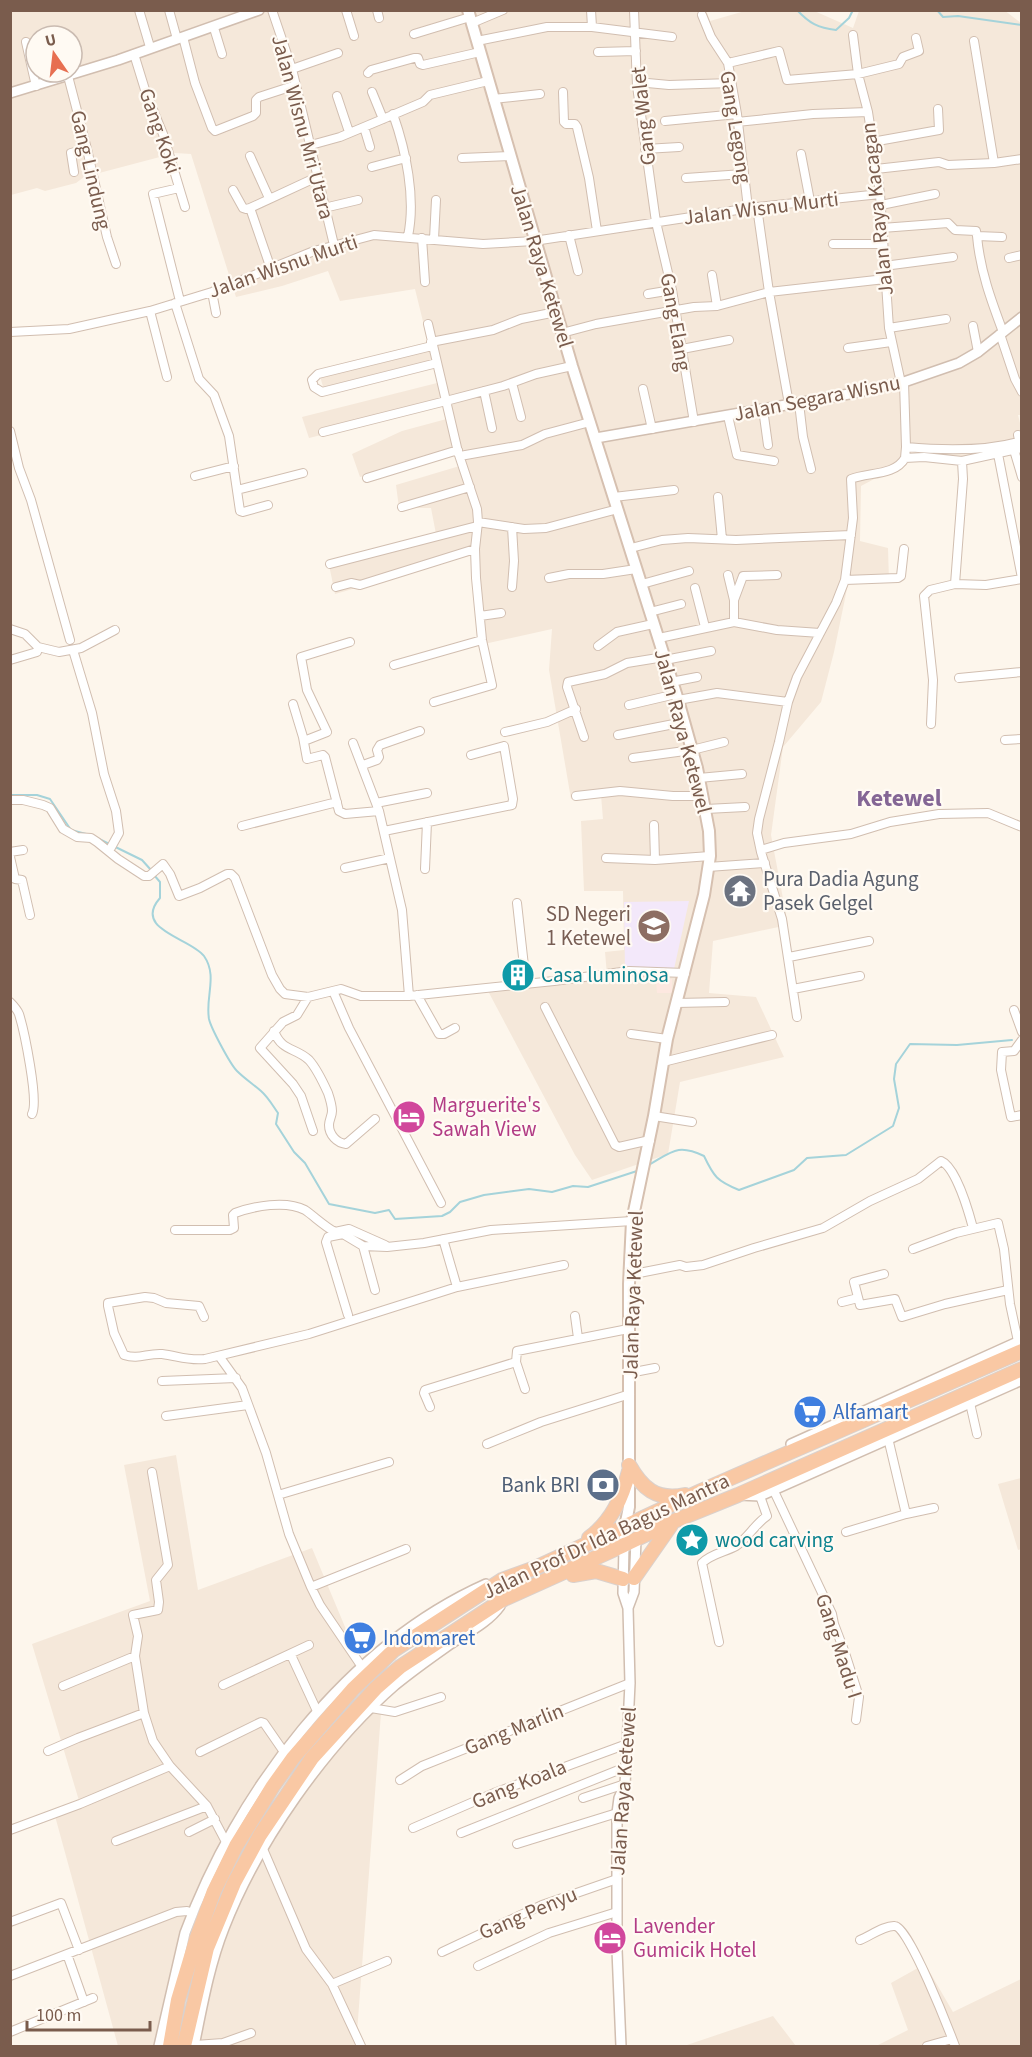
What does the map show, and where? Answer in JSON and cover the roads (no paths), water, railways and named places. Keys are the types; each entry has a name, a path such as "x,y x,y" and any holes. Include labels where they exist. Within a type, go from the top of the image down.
{"highway":[{"name":"Jalan Prof Dr Ida Bagus Mantra","path":"170,2046 195,1919 214,1891 249,1824 273,1786 310,1737 360,1682 394,1650 502,1580 535,1568 814,1438 1020,1346"},
{"name":"Jalan Prof Dr Ida Bagus Mantra","path":"191,2046 192,2007 207,1948 220,1927 234,1883 260,1835 312,1758 335,1740 376,1688 400,1667 504,1599 674,1521 1022,1369"},
{"path":"628,1468 639,1483 655,1493 673,1497 701,1491"},
{"path":"535,1568 586,1540 603,1527 617,1505 628,1468"},
{"path":"538,1584 591,1571 628,1578 674,1521"}],"main road":[{"name":"Jalan Raya Ketewel","path":"470,17 534,242 551,313 562,333 677,697 699,778 710,843 704,895 667,1039 650,1140 632,1221 628,1329 630,1542"}],"street":[{"path":"139,10 150,47"},
{"path":"169,10 215,131 255,115 256,100 260,97 296,85"},
{"path":"84,71 150,47 214,28 259,10"},
{"name":"Jalan Wisnu Mri Utara","path":"272,10 292,69 334,245"},
{"path":"346,10 354,36"},
{"path":"414,34 470,17 503,10"},
{"path":"591,10 592,27"},
{"name":"Gang Walet","path":"634,10 637,82 656,222"},
{"name":"Gang Legong","path":"702,15 711,37 728,63 743,174 753,207 768,292 811,470"},
{"path":"368,73 371,70 414,58 417,58 423,65 478,46 547,27 592,27 672,37"},
{"path":"214,28 222,54"},
{"name":"Jalan Raya Kacagan","path":"853,35 858,74 868,112 880,194 889,328 902,383 905,458"},
{"path":"728,63 779,51 782,55 787,80 858,74 899,64 903,57 917,53 919,51 916,38"},
{"path":"974,41 994,163"},
{"path":"598,52 636,51"},
{"path":"292,69 338,53"},
{"name":"Gang Koki","path":"134,54 185,207"},
{"path":"311,145 364,127 423,102 430,94 488,81"},
{"path":"637,82 669,86 731,83"},
{"path":"10,93 42,84"},
{"name":"Gang Lindung","path":"70,84 107,237 116,264"},
{"path":"372,92 383,119"},
{"path":"563,92 564,122 577,126 589,178 597,231"},
{"path":"494,99 540,94"},
{"path":"337,96 349,132"},
{"path":"872,142 939,130 938,109"},
{"path":"665,121 868,112"},
{"path":"393,114 406,158 410,225 408,237"},
{"path":"364,127 370,147"},
{"path":"645,149 679,147"},
{"path":"74,172 71,153 87,148"},
{"path":"801,154 810,201"},
{"path":"250,156 269,198"},
{"path":"462,158 510,156"},
{"path":"372,167 406,158"},
{"path":"876,169 939,162 948,165 1022,159"},
{"path":"686,178 743,174"},
{"path":"233,190 243,208 250,208 317,177"},
{"path":"179,188 153,194 199,379 214,395 228,436 240,511 268,505"},
{"name":"Jalan Wisnu Murti","path":"10,332 76,328 150,311 212,292 334,245 374,235 483,244 534,242 753,207 880,194"},
{"path":"881,205 935,194"},
{"path":"324,208 358,200"},
{"path":"434,239 436,200"},
{"path":"250,208 271,269"},
{"name":"Gang Elang","path":"656,222 672,290 694,422"},
{"path":"882,228 948,223 955,230 976,231 988,292 1022,392"},
{"path":"569,235 578,271"},
{"path":"977,236 1002,237"},
{"path":"422,238 425,282"},
{"path":"833,244 883,244"},
{"path":"1009,258 1022,255"},
{"path":"884,266 953,257"},
{"path":"712,275 717,306"},
{"path":"562,333 596,324 675,310 717,306 768,292 885,279"},
{"path":"648,294 672,290"},
{"path":"212,292 216,314"},
{"path":"150,311 167,377"},
{"path":"437,363 322,392 314,387 312,380 318,374 551,313"},
{"name":"Jalan Segara Wisnu","path":"596,438 902,383 951,367 978,352 1022,317"},
{"path":"889,328 946,319"},
{"path":"428,324 459,453 476,504 478,524 475,549 482,640 492,685 434,702"},
{"path":"973,326 978,352"},
{"path":"682,349 729,340"},
{"path":"848,348 891,342"},
{"path":"323,432 572,366"},
{"path":"512,382 521,417"},
{"path":"643,389 652,429"},
{"path":"484,391 492,428"},
{"path":"763,409 768,445"},
{"path":"728,416 737,455 774,460"},
{"path":"367,478 459,453 522,445 545,434 590,422"},
{"path":"10,431 70,640"},
{"path":"906,447 939,450 1001,445 1018,441 1018,435"},
{"path":"797,1017 782,919 757,833 788,702 797,677 836,603 845,580 853,518 851,479 889,470 905,458 924,457 962,461 1018,449 1022,477"},
{"path":"931,724 933,680 924,596 930,590 955,584 986,585 1022,578 998,454"},
{"path":"955,584 963,479 962,461"},
{"path":"195,476 234,466"},
{"path":"237,490 303,473"},
{"path":"402,507 470,487"},
{"path":"614,497 674,490"},
{"path":"718,497 722,539"},
{"path":"330,564 478,524 546,528 618,509"},
{"path":"512,527 514,561 512,587"},
{"path":"631,548 662,540 688,538 851,535"},
{"path":"336,587 351,583 360,585 475,549"},
{"path":"845,580 898,578 901,576 904,549"},
{"path":"549,578 569,574 603,574 636,569"},
{"path":"642,584 689,571"},
{"path":"728,575 734,600 734,622"},
{"path":"734,600 743,576 777,575"},
{"path":"695,588 705,627"},
{"path":"650,612 681,604"},
{"path":"480,616 501,613"},
{"path":"659,638 734,622 777,630 820,633"},
{"path":"598,646 617,632 653,624"},
{"path":"10,629 25,634 38,647 51,651 81,648 115,630"},
{"path":"394,665 482,640"},
{"path":"303,741 327,732 308,690 301,657 350,642"},
{"path":"10,660 37,652 38,647"},
{"path":"73,650 92,713 104,774 116,811 119,832 111,848"},
{"path":"584,737 567,687 569,682 605,674 627,663 711,651"},
{"path":"959,678 1022,672"},
{"path":"671,682 697,677"},
{"path":"628,705 717,693 788,702"},
{"path":"293,704 307,759 323,755 325,757 339,811 343,814 427,793"},
{"path":"505,732 547,722 576,709"},
{"path":"618,735 684,722"},
{"path":"363,765 377,760 379,757 377,750 380,745 420,731"},
{"path":"1005,740 1022,739"},
{"path":"633,758 692,750 724,742"},
{"path":"353,743 363,765 384,831 404,917 413,995 439,1034 455,1028"},
{"path":"384,831 508,806 513,803 504,746 471,755"},
{"path":"699,778 742,774"},
{"path":"576,795 620,791 673,796 703,796"},
{"path":"10,800 23,800 50,808 63,829 77,837 91,838 111,848 144,876 163,864 177,894 181,896 227,874 233,875 252,928 280,989 289,995 308,997 341,990 361,996 413,995 629,971 685,973"},
{"path":"242,826 337,802"},
{"path":"705,809 745,807"},
{"path":"761,850 784,843 842,836 890,822 939,814 988,813 1022,827"},
{"path":"425,869 427,822"},
{"path":"654,825 655,860"},
{"path":"10,852 23,850"},
{"path":"10,857 15,879 22,880 30,915"},
{"path":"345,868 390,858"},
{"path":"606,858 765,863"},
{"path":"517,903 526,984"},
{"path":"789,957 869,941"},
{"path":"793,989 860,976"},
{"path":"333,991 349,1028 441,1203"},
{"path":"308,997 297,1015 286,1019 262,1044 261,1050 293,1084 301,1096 314,1131"},
{"path":"10,1002 18,1011 32,1074 35,1108 32,1114"},
{"path":"676,1003 725,1002"},
{"path":"545,1007 615,1145 619,1147 650,1140"},
{"path":"1014,1010 1022,1032"},
{"path":"274,1031 281,1045 297,1052 316,1070 331,1101 332,1115 328,1123 332,1136 346,1144 375,1119"},
{"path":"631,1034 667,1039"},
{"path":"663,1062 772,1035"},
{"path":"1022,1040 1014,1051 1002,1052 1001,1070 1011,1117 1022,1115"},
{"path":"654,1116 692,1122"},
{"path":"629,1275 680,1265 686,1268 703,1265 823,1228 870,1201 918,1179 941,1161 950,1167 974,1228"},
{"path":"175,1230 232,1229 235,1213 267,1206 287,1206 303,1209 335,1232 345,1229 354,1231 387,1247"},
{"path":"348,1315 326,1239 331,1236 343,1234 363,1246 387,1247 491,1230 632,1221"},
{"path":"913,1249 956,1233 998,1223 1004,1249 1008,1290 1020,1346"},
{"path":"443,1239 457,1287"},
{"path":"363,1246 375,1290"},
{"path":"204,1317 199,1306 166,1303 154,1298 131,1298 108,1303 114,1333 124,1355 141,1358 159,1354 190,1360 219,1356 309,1334 457,1287 564,1265"},
{"path":"884,1274 855,1281 860,1306 895,1299 901,1316 904,1317 945,1304 1008,1290"},
{"path":"842,1302 858,1298"},
{"path":"575,1316 578,1338"},
{"path":"525,1389 516,1362 517,1351 628,1329"},
{"path":"219,1356 237,1378 248,1405 261,1439 289,1534 311,1587 320,1605 362,1666"},
{"path":"430,1407 424,1390 516,1362"},
{"path":"629,1373 655,1368"},
{"path":"162,1381 237,1378"},
{"path":"738,1495 760,1496 1022,1380"},
{"path":"487,1444 550,1419 630,1394"},
{"path":"970,1403 977,1434"},
{"path":"166,1416 248,1405"},
{"path":"888,1438 906,1514"},
{"path":"278,1495 389,1462"},
{"path":"152,1472 168,1565 156,1580 158,1610 133,1615 138,1636 135,1656 144,1713 153,1741 170,1766 207,1806 226,1842"},
{"name":"Gang Madu I","path":"774,1489 832,1614 859,1698 856,1720"},
{"path":"719,1642 702,1563 735,1546 749,1534 757,1522 767,1516 760,1496"},
{"path":"846,1532 934,1508"},
{"name":"Jalan Raya Ketewel","path":"621,2046 617,1813 619,1798 625,1784 626,1767 630,1683 628,1608 623,1593 628,1578 630,1542"},
{"path":"311,1587 406,1549"},
{"path":"159,2046 161,2030 195,1919 226,1842 284,1752 317,1711 362,1666 389,1644 436,1611 484,1584 502,1580"},
{"path":"220,1927 263,1849 335,1740 404,1678 488,1619 504,1599"},
{"path":"223,1685 309,1645"},
{"path":"291,1655 317,1711"},
{"path":"63,1686 135,1656"},
{"name":"Gang Marlin","path":"400,1780 422,1766 630,1683"},
{"path":"371,1708 395,1712 441,1697"},
{"path":"48,1751 144,1713"},
{"path":"200,1752 261,1722 284,1752"},
{"name":"Gang Koala","path":"413,1828 494,1793 627,1744"},
{"path":"10,1830 80,1804 170,1766"},
{"path":"461,1833 626,1767"},
{"path":"583,1797 625,1784"},
{"path":"116,1841 207,1806"},
{"path":"517,1844 617,1813"},
{"path":"189,1832 215,1819"},
{"path":"263,1849 306,1949 332,1984 361,2046"},
{"name":"Gang Penyu","path":"442,1952 542,1905 617,1878"},
{"path":"10,1922 60,1904 79,1950"},
{"path":"10,1976 176,1912 187,1911 195,1919"},
{"path":"478,1966 549,1933 617,1912"},
{"path":"860,1940 896,1926 907,1938 954,2043 927,2046"},
{"path":"67,1954 84,2002"},
{"path":"332,1984 387,1962"},
{"path":"10,2032 93,1998"},
{"path":"191,2046 223,2043 251,2032"}],"waterway":[{"path":"797,10 814,24 836,30 849,18 853,10"},
{"path":"937,10 943,17 958,16 1022,25"},
{"path":"10,795 37,795 50,799 71,830 86,834"},
{"path":"95,837 142,860 151,870"},
{"path":"154,875 160,882 160,898 153,909 153,918 158,926 197,950 208,964 211,979 209,1019 221,1046 237,1071 264,1093 278,1113 276,1124 294,1152 305,1163 329,1204 375,1213 389,1210 395,1219 442,1216 460,1202 484,1195 529,1189 552,1192 573,1186 588,1187 640,1170"},
{"path":"647,1166 675,1151 695,1152 704,1156 717,1177 739,1190 794,1170 807,1158 846,1155 893,1126 899,1108 894,1079 896,1064 910,1044 957,1045 1012,1040"}],"place":[{"name":"Pura Dadia Agung Pasek Gelgel","path":"740,891"},
{"name":"SD Negeri 1 Ketewel","path":"654,926"},
{"name":"Casa luminosa","path":"518,975"},
{"name":"Marguerite's Sawah View","path":"409,1117"},
{"name":"Alfamart","path":"810,1412"},
{"name":"Bank BRI","path":"603,1485"},
{"name":"wood carving","path":"692,1540"},
{"name":"Indomaret","path":"360,1638"},
{"name":"Lavender Gumicik Hotel","path":"610,1938"}],"district":[{"name":"Ketewel","path":"899,798"}]}
